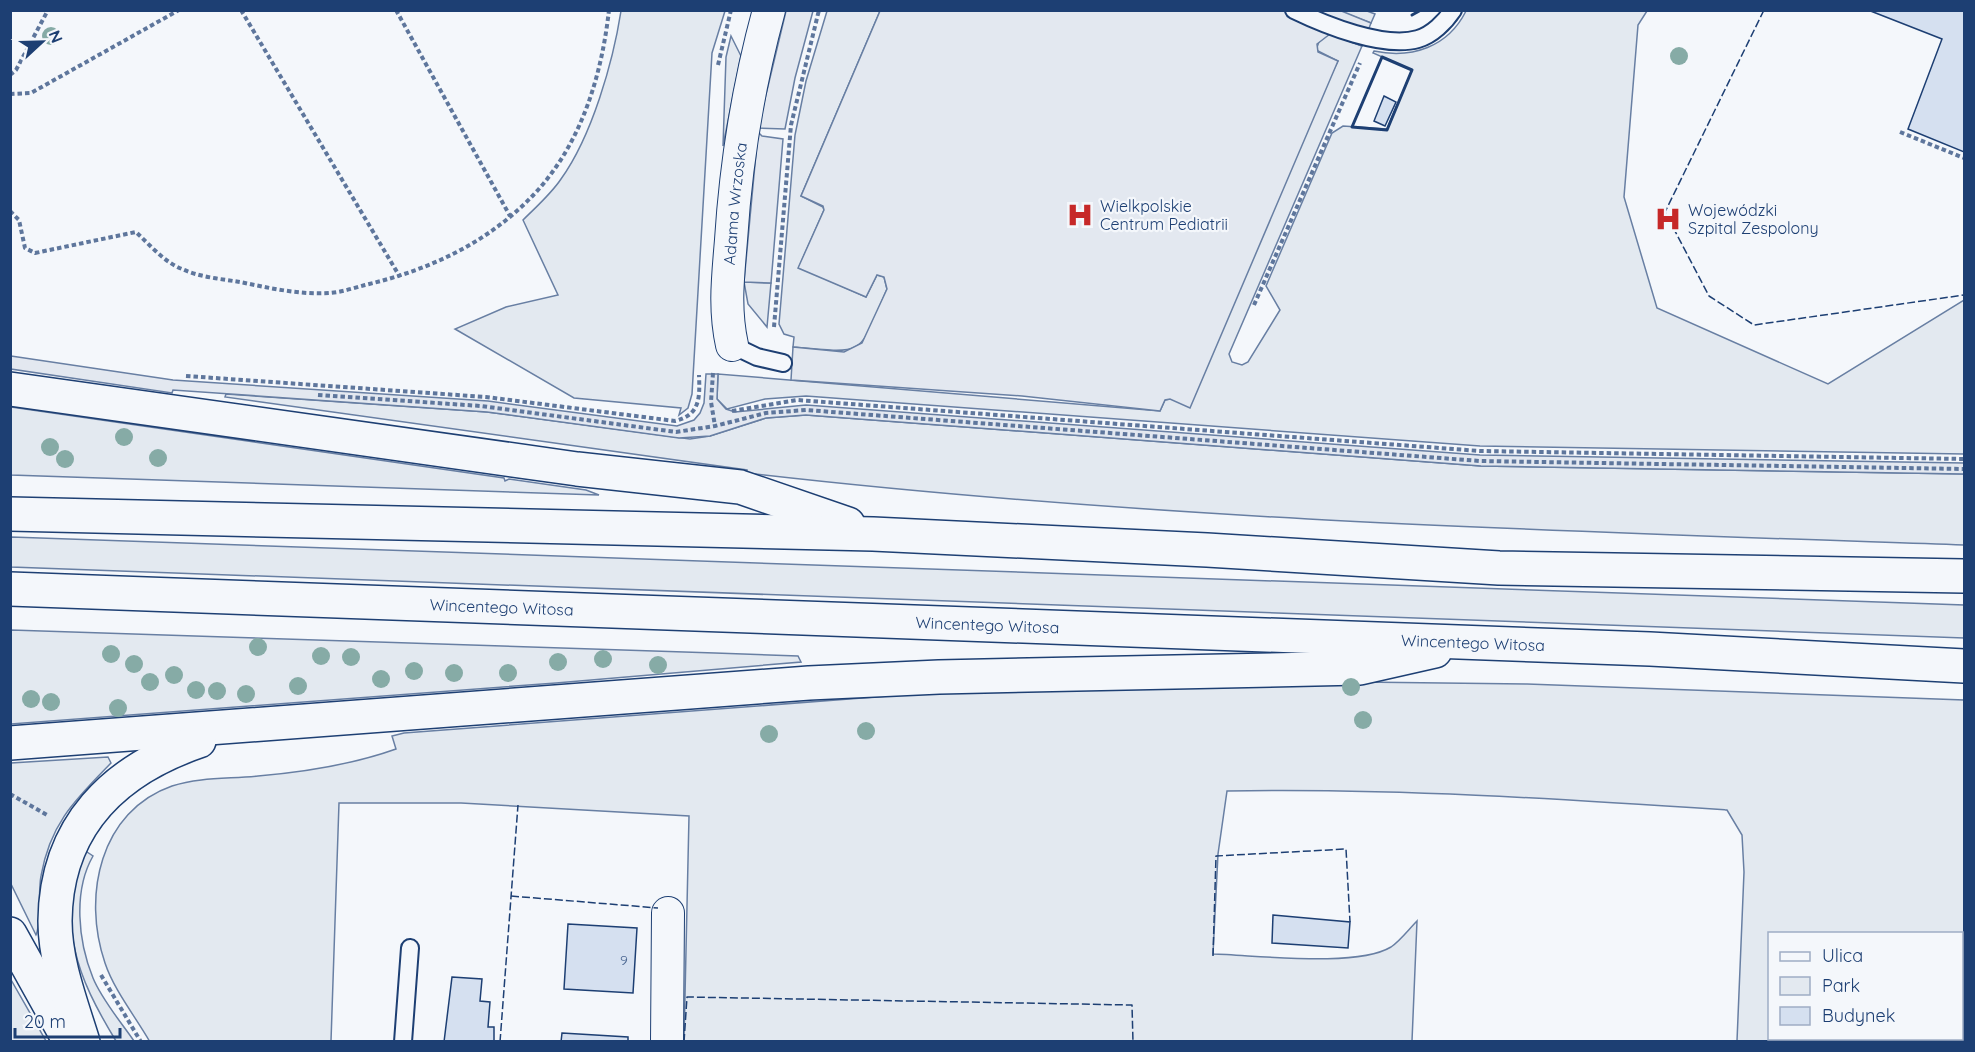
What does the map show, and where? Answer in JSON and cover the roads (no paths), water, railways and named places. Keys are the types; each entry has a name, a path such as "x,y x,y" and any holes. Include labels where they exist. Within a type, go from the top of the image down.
{"main road":[{"path":"10,389 577,469 747,488 873,534"},
{"path":"10,514 873,534 1216,550 1499,568 1965,576"},
{"name":"Wincentego Witosa","path":"10,589 1471,642 1965,666"},
{"path":"10,743 236,728 809,683 939,677 1360,668 1384,665 1471,642"},
{"path":"83,1041 59,958 55,921 63,862 76,831 96,804 141,767 165,753 236,728"},
{"path":"10,934 69,1041"}],"street":[{"name":"Adama Wrzoska","path":"732,345 726,315 735,176 753,71 769,10"},
{"path":"667,1041 668,913"}],"lane":[{"path":"1294,10 1372,37 1394,42 1419,39 1439,26 1454,10"},
{"path":"732,345 757,357 783,363"},
{"path":"403,1041 410,948"}],"place":[{"name":"Wielkpolskie Centrum Pediatrii","path":"1080,215"},
{"name":"Wojewódzki Szpital Zespolony","path":"1668,219"}]}
